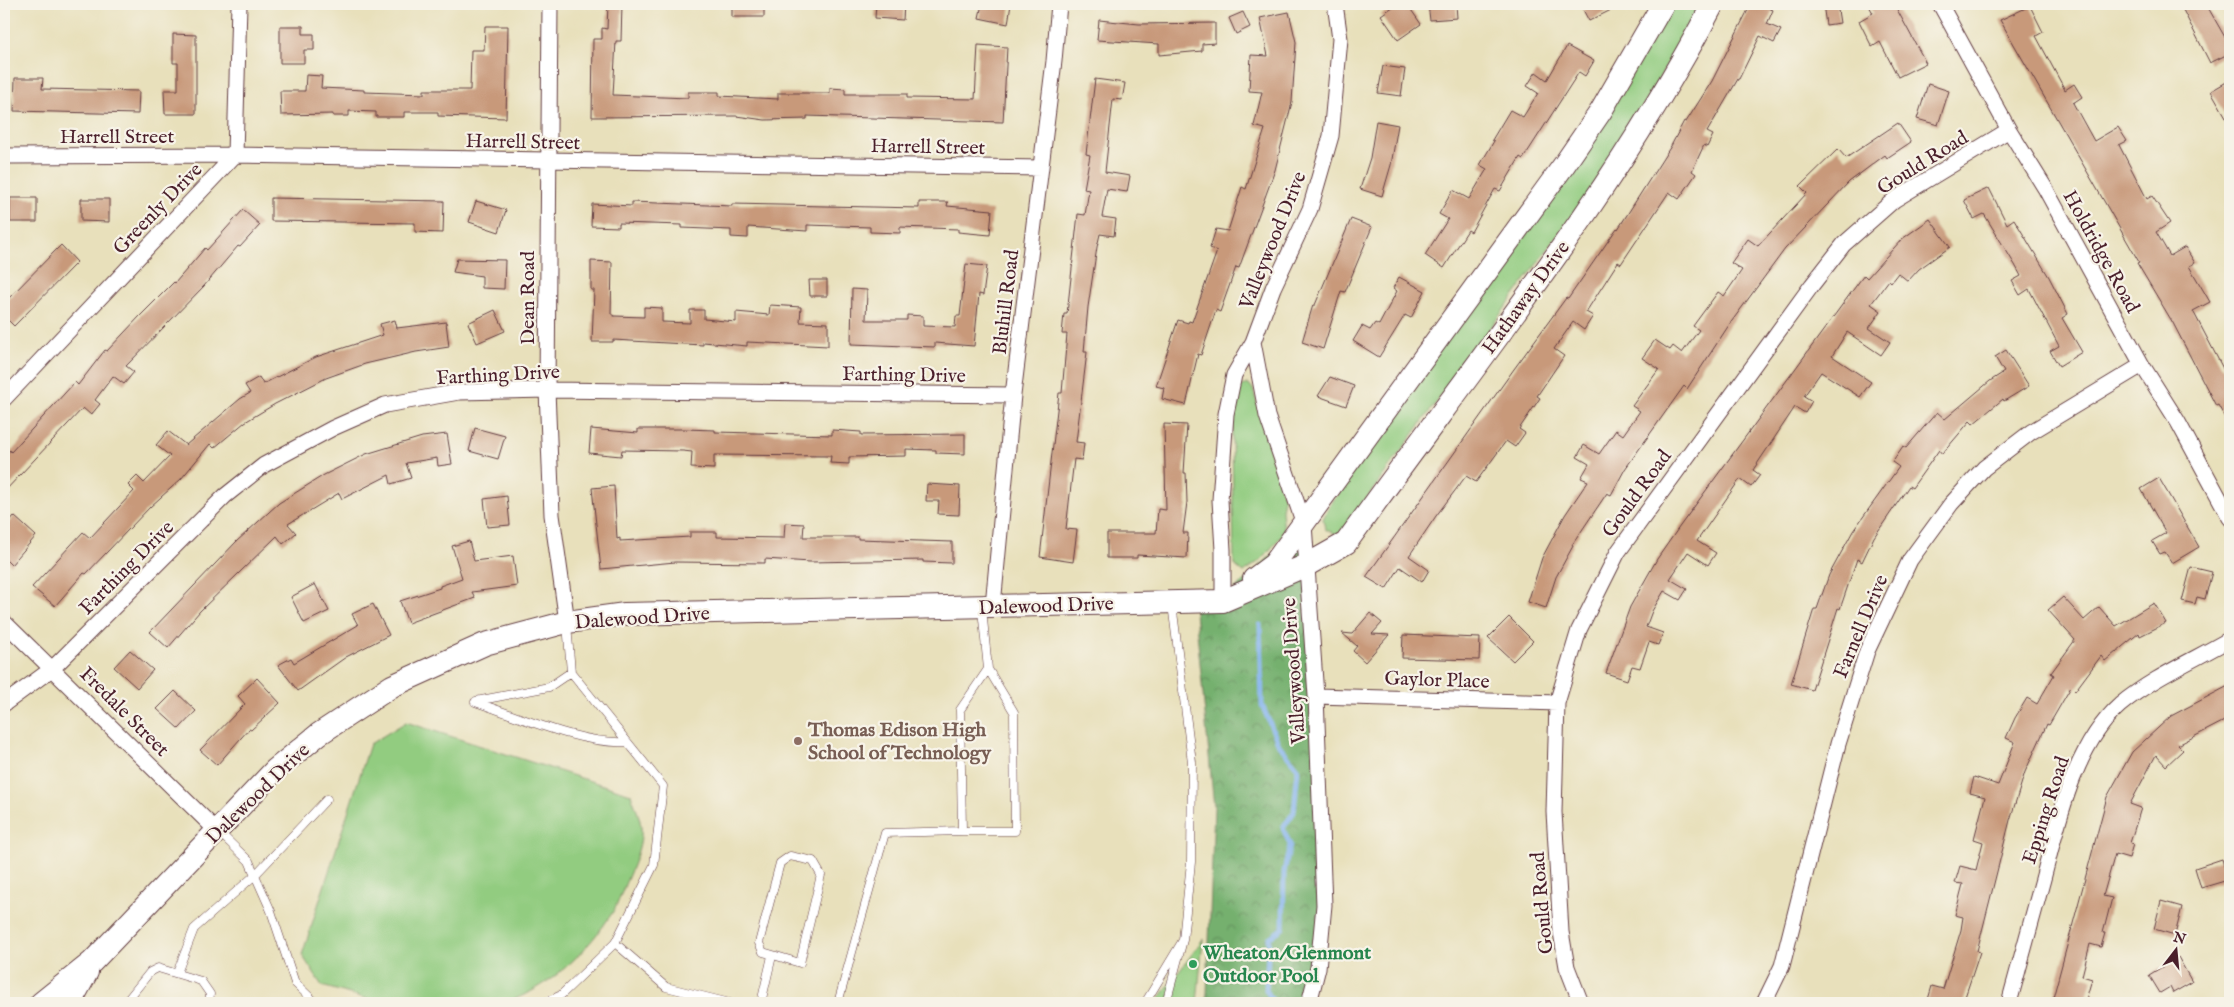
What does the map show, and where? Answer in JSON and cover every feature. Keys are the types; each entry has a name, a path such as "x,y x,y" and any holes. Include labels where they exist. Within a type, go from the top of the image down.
{"street":[{"path":"235,155 239,4"},
{"name":"Dean Road","path":"550,4 547,390 552,515 567,622"},
{"name":"Bluhill Road","path":"987,606 1041,168 1059,4"},
{"name":"Valleywood Drive","path":"1223,601 1223,550 1220,500 1226,414 1234,375 1253,342 1273,288 1310,209 1331,136 1340,39 1335,4"},
{"path":"1223,601 1274,564 1304,524 1564,165 1606,103 1662,4"},
{"name":"Hathaway Drive","path":"1306,565 1346,543 1588,210 1647,122 1713,4"},
{"name":"Holdridge Road","path":"1940,4 2009,130 2045,188 2142,365 2178,422 2230,518"},
{"name":"Gould Road","path":"1581,1003 1567,968 1561,932 1554,812 1556,703 1580,630 1618,552 1812,285 1844,244 1894,200 2009,130"},
{"name":"Harrell Street","path":"4,156 235,155 548,162 1041,168"},
{"name":"Greenly Drive","path":"4,399 235,155"},
{"name":"Valleywood Drive","path":"1253,342 1267,416 1304,524 1316,696 1324,906 1318,968 1309,1003"},
{"name":"Farnell Drive","path":"1764,1003 1782,966 1838,744 1866,651 1910,560 1951,504 1984,468 2031,432 2142,365"},
{"name":"Farthing Drive","path":"4,704 53,668 225,496 264,466 333,428 385,405 459,392 547,390 1013,395"},
{"name":"Dalewood Drive","path":"41,1003 92,962 275,770 319,734 392,686 485,644 567,622 625,614 1223,601 1306,565"},
{"name":"Fredale Street","path":"4,622 217,830"},
{"name":"Epping Road","path":"2009,1003 2058,821 2072,778 2089,743 2120,706 2148,686 2230,639"},
{"name":"Gaylor Place","path":"1316,696 1556,703"},
{"name":"Dalewood Drive","path":"70,1003 92,962"}],"lane":[{"path":"1166,1003 1183,940 1191,862 1192,762 1172,602"},
{"path":"838,1003 885,833 1015,831 1014,712 988,669 987,606"},
{"path":"544,1003 561,995 615,943 654,865 663,786 626,742 598,703 570,672 567,622"},
{"path":"962,831 960,710 988,669"},
{"path":"570,672 549,687 475,702 577,735 608,743 626,742"},
{"path":"177,973 194,929 255,875 328,799"},
{"path":"217,830 249,861 271,910 295,983 316,1003"},
{"path":"790,856 813,861 821,875 800,962 772,956 763,952 759,943 780,863 790,856"},
{"path":"1145,1003 1183,940"},
{"path":"615,943 666,987 730,1003"},
{"path":"761,1003 772,956"},
{"path":"125,1003 150,972 158,968 201,981 210,994 208,1003"},
{"path":"561,995 565,1003"}],"green space":[{"path":"1674,4 1702,4 1609,165 1343,531 1335,534 1325,529 1323,519 1329,507"},
{"path":"1249,384 1253,389 1284,499 1282,510 1284,533 1263,558 1244,573 1234,565 1232,434 1236,398 1241,386"},
{"path":"1304,524 1324,905 1309,1003 1204,1003 1207,994 1214,807 1194,602 1223,601"},
{"path":"406,722 631,794 638,814 641,838 634,864 614,910 593,940 566,967 536,989 520,997 503,1003 381,1003 322,986 302,955 370,744"},
{"name":"Wheaton/Glenmont Outdoor Pool","path":"1203,939 1197,1003 1156,1003"}],"building":[{"path":"608,4 622,4 621,41 616,41 613,95 688,98 688,92 719,92 719,96 778,99 778,93 830,93 830,88 845,89 845,94 907,94 907,98 975,99 978,45 1007,47 1003,122 807,116 807,119 765,120 736,116 592,117 593,39 602,39 602,28 607,29"},
{"path":"732,4 764,4 764,17 732,17"},
{"path":"876,4 904,4 903,20 875,18"},
{"path":"982,4 1011,4 1008,24 979,18"},
{"path":"1397,4 1407,4 1421,24 1398,40 1381,15"},
{"path":"1428,4 1456,4 1457,18 1430,20"},
{"path":"1580,4 1623,4 1589,21"},
{"path":"1751,4 1760,4 1773,10 1767,24 1781,30 1774,43 1760,36 1739,79 1707,132 1713,135 1707,147 1704,145 1692,171 1696,174 1679,199 1669,192 1621,264 1618,262 1586,312 1593,316 1584,330 1573,322 1554,349 1564,356 1537,396 1540,398 1519,429 1525,433 1515,447 1506,441 1476,482 1466,476 1436,516 1409,556 1429,570 1422,582 1400,567 1386,589 1366,577 1514,369 1566,298 1568,299 1618,229 1671,146 1684,121 1686,122 1712,81"},
{"path":"1823,4 1837,4 1840,23 1826,25"},
{"path":"1868,4 1894,4 1926,63 1898,77 1880,42 1872,47 1859,21 1873,13"},
{"path":"2180,4 2206,4 2230,46 2230,53 2210,63"},
{"path":"2030,6 2043,32 2036,36 2065,90 2074,84 2082,97 2073,103 2094,141 2118,127 2127,141 2119,145 2147,199 2152,196 2170,223 2156,232 2170,256 2185,247 2195,263 2189,266 2210,302 2193,311 2230,382 2230,427 2218,405 2216,406 2173,323 2137,263 2139,262 2000,20"},
{"path":"1243,12 1250,27 1236,34 1229,18"},
{"path":"1289,12 1296,42 1292,102 1275,170 1239,268 1236,267 1220,312 1216,310 1201,355 1198,354 1186,405 1162,399 1164,388 1156,386 1178,320 1188,323 1189,321 1192,322 1217,251 1210,248 1216,229 1228,231 1242,187 1246,189 1265,129 1254,126 1262,92 1249,91 1251,55 1268,56 1260,18"},
{"path":"1099,20 1139,24 1215,23 1215,43 1202,44 1202,51 1159,55 1159,44 1097,40"},
{"path":"280,26 303,26 303,34 314,34 314,50 304,50 304,63 280,63"},
{"path":"485,26 508,26 506,118 438,116 438,112 404,112 404,117 376,117 376,112 349,111 349,116 333,116 333,114 281,115 280,91 305,91 306,75 322,76 321,88 364,90 364,92 424,94 424,90 470,90 471,50 484,50"},
{"path":"173,34 196,35 196,114 165,114 164,90 178,90 178,63 173,63"},
{"path":"1567,46 1594,61 1585,76 1579,72 1523,159 1520,157 1500,191 1495,189 1471,232 1468,230 1444,268 1425,255 1448,219 1439,214 1453,190 1469,199 1487,169 1480,165 1510,110 1523,117 1538,93 1527,86 1536,72 1547,80"},
{"path":"1383,66 1405,69 1401,96 1378,93"},
{"path":"15,78 43,78 42,89 139,91 138,114 14,111"},
{"path":"1095,79 1125,83 1122,100 1113,99 1105,172 1130,176 1127,192 1107,189 1102,217 1116,219 1114,236 1100,234 1088,307 1084,352 1087,352 1076,442 1084,443 1082,460 1074,459 1066,529 1077,530 1073,562 1040,557 1059,393 1062,393 1067,334 1062,334 1064,314 1067,314 1078,214 1085,215 1089,190 1084,189 1090,155 1086,154"},
{"path":"2230,80 2230,124 2211,91"},
{"path":"1928,84 1949,91 1938,125 1917,119"},
{"path":"1376,121 1398,125 1391,165 1382,196 1360,189 1370,158"},
{"path":"1898,123 1911,142 1887,158 1885,155 1849,182 1785,249 1729,325 1687,389 1684,386 1625,469 1611,495 1607,493 1572,545 1556,577 1546,608 1528,602 1542,558 1565,515 1588,481 1581,478 1589,464 1577,457 1584,445 1599,454 1616,430 1623,435 1640,411 1632,406 1659,369 1642,358 1655,340 1670,350 1673,346 1682,353 1699,330 1693,326 1718,292 1724,296 1742,270 1731,263 1748,239 1758,246 1807,193 1800,186 1838,149 1846,158"},
{"path":"1989,188 2007,224 2014,219 2049,277 2068,314 2062,318 2082,352 2059,366 2050,351 2059,346 2029,289 2020,295 2012,281 2021,276 2015,265 1984,214 1974,219 1964,200"},
{"path":"10,198 37,198 37,222 10,222"},
{"path":"271,198 444,201 443,233 415,232 415,223 271,221"},
{"path":"81,199 109,199 109,222 81,221"},
{"path":"476,201 506,210 499,232 469,222"},
{"path":"632,202 732,206 732,204 919,208 919,202 948,202 947,206 992,210 990,235 958,232 958,229 900,227 900,233 870,232 870,227 807,225 807,231 748,227 748,238 731,237 731,230 682,228 682,225 619,223 619,227 591,226 592,204 632,206"},
{"path":"243,210 260,225 126,366 134,372 124,384 113,376 95,400 100,404 91,415 83,408 4,492 4,457 10,450 11,452 75,382 78,385 105,350 107,351 175,283 205,248 207,250"},
{"path":"1351,219 1372,227 1345,292 1341,291 1323,349 1302,342 1313,305 1315,305"},
{"path":"1930,219 1950,247 1919,269 1908,281 1898,273 1891,282 1889,280 1871,304 1881,311 1869,328 1890,342 1881,355 1847,332 1832,356 1871,382 1860,397 1821,372 1804,396 1812,401 1805,413 1795,407 1753,470 1760,475 1751,487 1740,479 1697,541 1716,553 1708,565 1688,552 1670,579 1687,589 1680,600 1664,591 1652,611 1646,627 1663,633 1658,645 1649,642 1640,668 1632,666 1627,680 1606,673 1630,607 1657,559 1680,526 1864,275 1867,278 1902,239"},
{"path":"61,245 77,262 14,326 4,316 4,303"},
{"path":"457,259 505,260 504,289 482,288 482,276 453,272"},
{"path":"591,261 612,262 611,314 614,316 644,317 644,307 662,308 662,322 690,323 690,310 704,310 704,319 736,322 736,312 769,315 770,305 801,307 800,322 828,323 828,346 747,342 747,346 703,342 703,345 613,340 613,342 592,342 594,290 591,290"},
{"path":"966,264 987,266 983,295 979,294 974,346 935,343 935,347 851,344 852,289 867,290 866,320 907,320 907,315 923,316 923,326 955,327 956,316 960,316"},
{"path":"1399,277 1425,291 1411,318 1405,315 1379,357 1353,341 1362,326 1370,330 1375,323 1379,325 1397,291 1393,288"},
{"path":"809,280 827,280 827,296 810,296"},
{"path":"495,310 505,331 477,343 468,323"},
{"path":"395,320 397,328 446,322 449,347 416,352 365,364 326,378 275,404 245,422 214,448 210,444 181,479 150,507 86,574 84,573 55,606 32,587 83,532 90,538 134,491 128,485 137,476 144,483 170,456 156,445 168,431 186,445 240,399 250,393 245,385 259,377 263,384 316,357 383,335 380,324"},
{"path":"2006,350 2029,386 2004,401 2003,399 1973,424 1970,421 1942,454 1939,450 1912,488 1909,486 1874,537 1862,562 1857,559 1840,609 1838,608 1812,690 1791,684 1814,609 1817,609 1829,575 1853,531 1899,467 1892,462 1903,446 1906,448 1937,412 1945,419 1990,381 2004,372 1995,357"},
{"path":"1330,377 1354,386 1346,406 1318,396"},
{"path":"1164,424 1187,425 1184,473 1186,473 1187,502 1183,533 1188,533 1187,558 1137,555 1137,558 1107,558 1107,533 1156,533 1158,509 1166,510"},
{"path":"475,428 505,436 498,459 469,451"},
{"path":"591,429 638,433 638,429 684,429 715,430 715,432 832,435 832,430 861,432 861,435 965,434 965,454 936,453 936,450 906,449 906,456 849,457 849,464 830,463 831,456 714,455 714,469 691,468 692,452 622,450 621,456 589,453"},
{"path":"447,434 452,464 438,466 437,458 406,463 411,478 391,484 389,475 342,499 339,493 288,524 296,533 283,544 277,536 200,611 168,648 150,632 237,541 279,503 324,475 366,454 422,437"},
{"path":"2159,478 2199,547 2172,563 2165,552 2160,554 2152,541 2166,533 2141,489"},
{"path":"927,484 960,486 959,515 938,514 939,501 926,501"},
{"path":"614,486 617,539 620,538 620,541 690,537 690,532 717,532 717,537 784,538 785,523 804,524 803,537 858,537 858,539 952,542 952,563 923,562 923,560 810,562 765,559 765,563 675,562 601,569 592,488"},
{"path":"507,496 510,525 487,527 484,499"},
{"path":"14,516 36,536 11,565 4,558 4,528"},
{"path":"469,541 474,561 513,556 517,586 472,592 475,598 408,623 400,601 440,588 440,586 462,578 452,546"},
{"path":"2191,567 2212,572 2205,599 2197,597 2195,604 2182,601"},
{"path":"315,584 329,611 304,623 291,597"},
{"path":"2063,597 2084,620 2099,607 2116,626 2154,603 2166,623 2140,636 2139,633 2105,661 2101,656 2075,691 2071,687 2049,725 2047,724 2025,772 2010,820 1977,951 1980,952 1963,1003 1927,1003 1932,986 1943,989 1961,930 1963,917 1955,915 1963,884 1955,883 1960,866 1976,870 1983,842 1974,839 1985,797 1970,793 1974,777 1998,785 2015,742 2006,738 2015,718 2027,698 2037,704 2054,675 2051,673 2075,640 2048,610"},
{"path":"373,604 389,635 346,657 298,691 278,665 291,658 294,663 358,625 352,614"},
{"path":"1370,613 1382,623 1372,634 1389,635 1365,662 1353,651 1357,646 1342,633 1352,634"},
{"path":"1509,617 1533,641 1513,661 1488,638"},
{"path":"1403,635 1480,638 1479,660 1402,658"},
{"path":"130,650 153,670 137,688 114,667"},
{"path":"257,678 280,703 251,730 249,729 217,765 200,750 245,704 238,696"},
{"path":"2230,685 2230,718 2178,745 2183,750 2166,766 2156,755 2130,804 2141,808 2130,843 2133,844 2129,858 2115,854 2103,896 2112,898 2103,933 2105,933 2101,947 2090,944 2082,976 2092,979 2085,1003 2070,1003 2053,998 2107,797 2132,752 2171,716"},
{"path":"175,691 196,711 179,729 157,709"},
{"path":"2222,859 2228,880 2201,888 2195,868"},
{"path":"2161,901 2182,907 2175,935 2154,929"},
{"path":"2178,957 2192,982 2173,993 2170,987 2160,993 2149,975"}],"waterway":[{"path":"1260,625 1262,705 1279,745 1298,768 1294,812 1283,828 1290,845 1284,872 1283,928 1269,938 1266,990 1274,1003"}],"place":[{"name":"Thomas Edison High School of Technology","path":"798,741"},
{"name":"Wheaton/Glenmont Outdoor Pool","path":"1193,964"}]}
